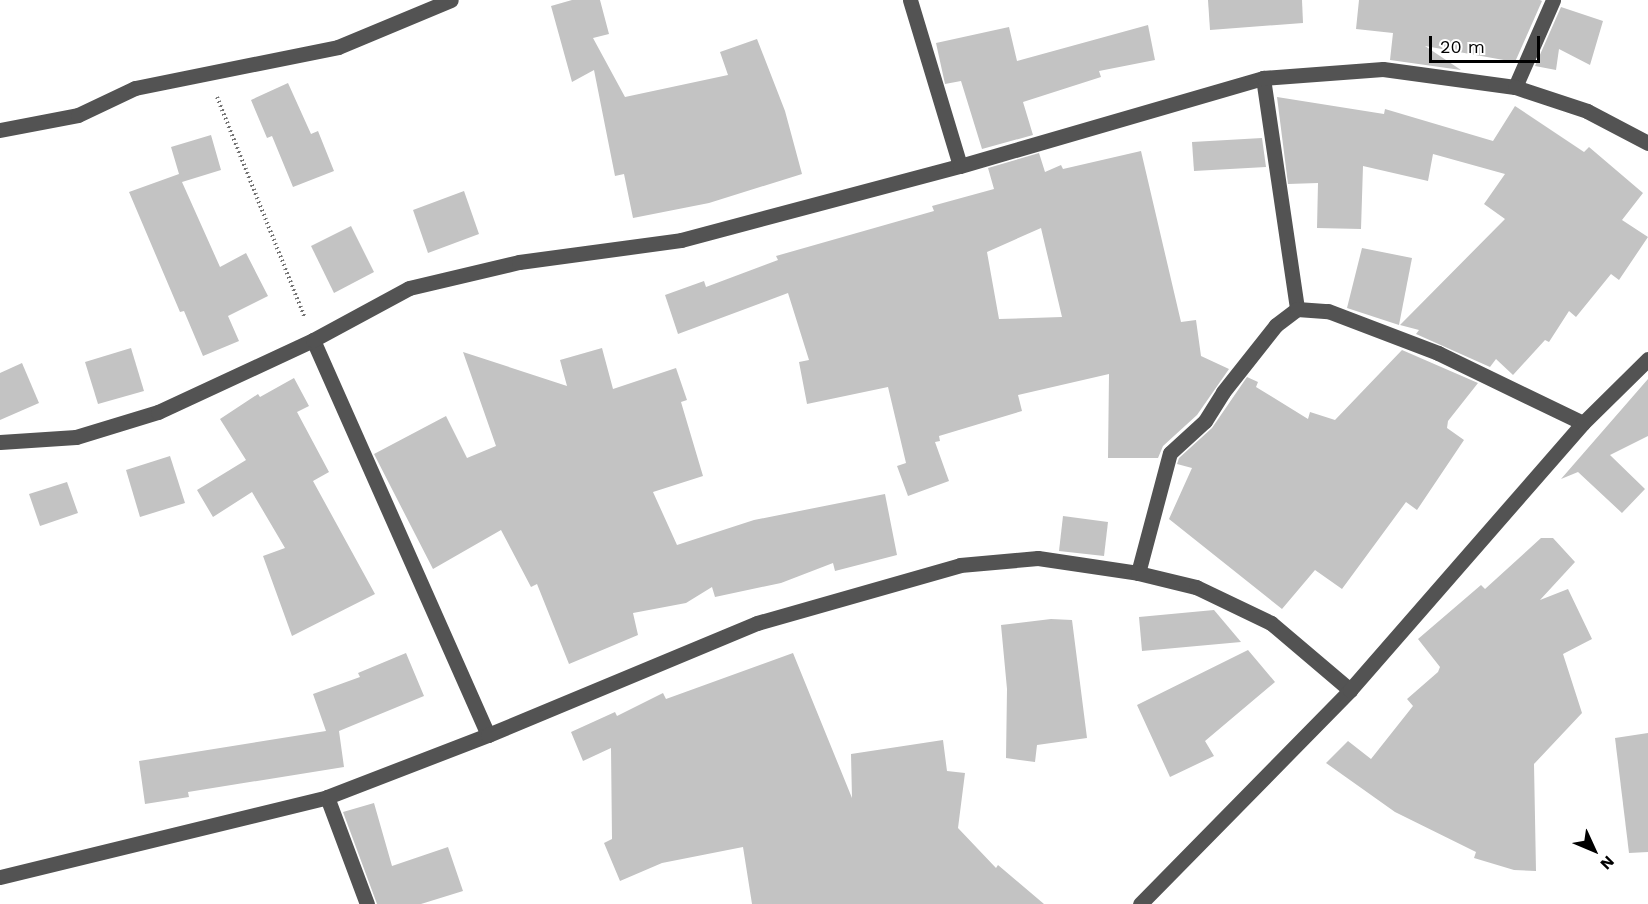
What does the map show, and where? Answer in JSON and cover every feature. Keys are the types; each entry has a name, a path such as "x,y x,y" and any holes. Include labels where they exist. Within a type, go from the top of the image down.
{"street":[{"path":"0,130 78,115 135,88 338,47 451,0"},
{"path":"910,0 960,166"},
{"path":"1515,87 1553,0"},
{"path":"0,442 76,437 158,412 313,340 409,288 519,262 681,240 960,166 1263,78 1383,69 1515,87 1587,111 1648,143"},
{"path":"1263,78 1297,309"},
{"path":"1138,573 1170,453 1205,421 1276,325 1297,309 1328,311 1438,353 1583,423"},
{"path":"313,340 488,735"},
{"path":"1140,904 1350,690 1583,423 1648,359"},
{"path":"0,877 327,797 488,735 757,623 960,565 1038,558 1138,573 1196,587 1271,623 1350,690"},
{"path":"327,797 367,904"}],"path":[{"path":"207,72 313,340"}],"building":[{"path":"572,0 600,0 609,34 593,38 625,97 728,75 720,52 757,39 785,111 802,174 709,203 633,218 624,174 615,176 594,70 572,82 551,6"},
{"path":"1208,0 1302,0 1303,23 1210,30"},
{"path":"1359,0 1542,1 1515,62 1425,46 1461,70 1390,60 1393,33 1356,29"},
{"path":"1561,7 1603,21 1590,65 1559,49 1556,70 1535,66"},
{"path":"1148,25 1155,60 1099,71 1101,77 1023,102 1033,135 982,149 961,81 945,84 936,43 1009,27 1017,61"},
{"path":"288,83 311,134 318,131 334,171 293,187 272,136 267,138 251,100"},
{"path":"1277,97 1384,114 1385,109 1493,141 1515,106 1584,152 1589,147 1643,193 1622,220 1648,237 1619,280 1611,274 1576,317 1569,311 1549,342 1545,340 1513,375 1496,359 1490,367 1416,334 1419,330 1400,325 1505,219 1484,204 1505,174 1433,154 1428,181 1363,166 1361,229 1317,228 1318,183 1288,184"},
{"path":"211,135 221,170 182,182 220,267 246,253 268,296 228,316 239,341 203,356 184,311 180,312 129,192 179,174 171,147"},
{"path":"1262,138 1266,167 1194,171 1192,142"},
{"path":"1141,151 1181,322 1196,320 1201,356 1229,369 1197,415 1163,446 1158,458 1108,458 1109,374 1018,395 1022,411 939,436 940,441 935,442 949,481 908,496 897,466 906,463 888,387 807,404 799,362 809,360 788,293 678,334 665,295 704,281 706,287 778,260 776,256 934,211 932,206 994,189 988,168 1039,153 1045,172 1061,165 1063,169","holes":["1041,228 1062,317 999,319 987,252"]},
{"path":"464,191 479,234 428,253 413,210"},
{"path":"351,226 374,272 334,293 311,246"},
{"path":"1362,248 1412,258 1399,325 1347,308"},
{"path":"131,348 144,391 98,404 85,362"},
{"path":"602,348 613,389 676,368 687,400 681,402 703,476 653,492 677,545 754,520 885,494 897,555 835,571 833,563 781,583 715,597 712,587 686,603 633,613 638,635 569,664 537,584 531,587 501,530 433,569 374,454 446,416 467,458 496,446 463,352 567,386 560,360"},
{"path":"1402,350 1478,383 1448,421 1447,428 1464,440 1417,510 1406,502 1342,589 1315,570 1282,609 1169,519 1192,468 1177,464 1179,458 1212,428 1247,377 1258,382 1256,387 1308,419 1310,412 1335,420"},
{"path":"22,363 39,403 0,420 0,373"},
{"path":"294,378 309,406 297,412 329,472 313,481 375,594 292,636 263,556 285,548 252,492 213,517 197,490 246,460 220,419 258,394 260,397"},
{"path":"1648,379 1648,436 1610,455 1645,489 1622,513 1578,472 1561,479"},
{"path":"170,456 185,503 140,517 126,470"},
{"path":"67,482 78,513 40,526 29,494"},
{"path":"1063,516 1108,522 1104,556 1059,551"},
{"path":"1541,538 1553,538 1575,562 1540,600 1568,589 1592,639 1563,654 1582,713 1534,764 1536,871 1514,870 1474,858 1476,852 1395,812 1326,763 1348,741 1371,759 1413,706 1407,699 1438,672 1440,667 1418,639 1481,585 1485,589"},
{"path":"1214,610 1241,642 1142,651 1139,617"},
{"path":"1051,619 1072,620 1087,738 1037,745 1035,762 1006,758 1007,689 1001,625"},
{"path":"1248,650 1275,682 1205,741 1214,756 1170,777 1137,705"},
{"path":"406,653 424,696 339,731 344,767 188,792 189,797 145,804 139,761 326,731 313,694 360,677 358,673"},
{"path":"793,653 852,798 851,754 943,740 947,771 965,773 958,828 996,868 998,865 1044,904 752,904 743,847 662,863 620,881 604,843 612,839 611,748 583,761 571,732 615,712 617,716 663,693 666,699"},
{"path":"1648,733 1648,852 1629,853 1615,738"},
{"path":"374,803 392,866 448,847 463,891 421,904 377,904 343,812"}]}
